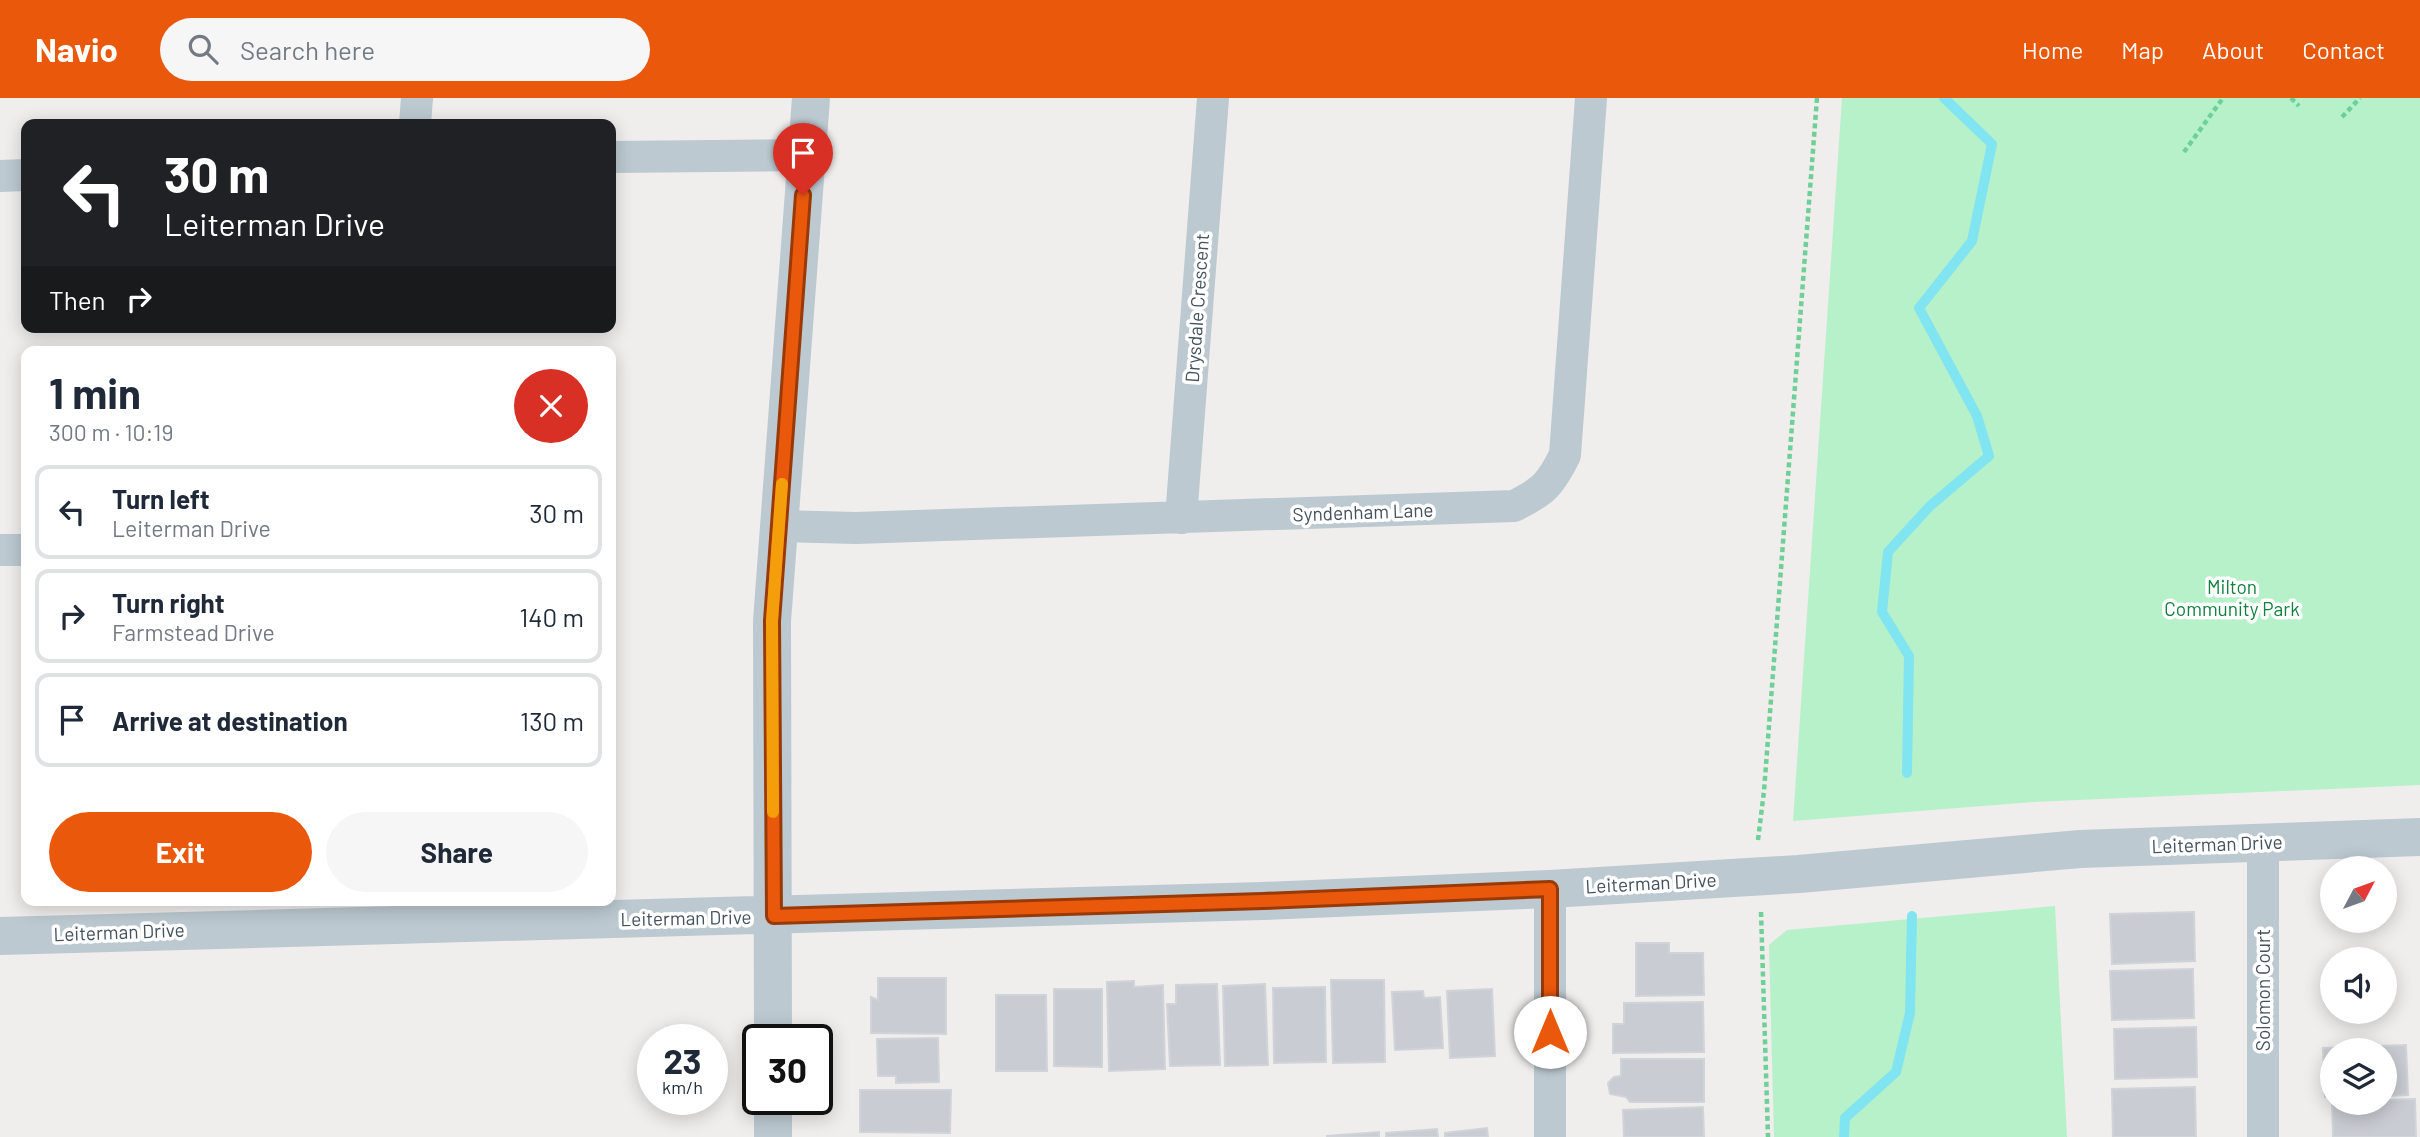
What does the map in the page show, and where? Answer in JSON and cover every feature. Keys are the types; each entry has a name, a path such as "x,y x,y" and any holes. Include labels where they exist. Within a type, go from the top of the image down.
{"street":[{"path":"415,119 417,98"},
{"path":"773,1024 772,621 811,98"},
{"name":"Drysdale Crescent","path":"1181,518 1213,98"},
{"name":"Syndenham Lane","path":"779,526 856,528 1514,506 1537,495 1553,479 1565,455 1591,98"},
{"path":"616,158 806,155"},
{"path":"0,176 21,175"},
{"path":"0,551 21,550"},
{"name":"Leiterman Drive","path":"0,936 377,913 774,916 1550,889 1800,874 2080,849 2420,837"},
{"name":"Solomon Court","path":"2263,843 2263,1137"},
{"path":"1550,889 1550,1137"},
{"path":"773,1115 773,1137"}],"path":[{"path":"1758,826 1765,790 1817,98"},
{"path":"2184,152 2223,98"},
{"path":"2291,98 2299,106"},
{"path":"2342,117 2360,98"},
{"path":"1763,927 1768,1137"}],"green space":[{"name":"Milton Community Park","path":"1842,98 2420,98 2420,785 2033,802 1793,821"},
{"path":"2055,906 2067,1137 1774,1137 1769,945 1787,930"}],"building":[{"path":"2194,912 2195,961 2112,964 2110,914"},
{"path":"1636,943 1669,943 1669,953 1703,953 1704,995 1636,996"},
{"path":"2193,969 2194,1018 2112,1020 2110,971"},
{"path":"878,978 946,978 946,1034 871,1033 871,997 878,1000"},
{"path":"1331,980 1384,980 1385,1062 1333,1063"},
{"path":"1134,981 1134,987 1163,985 1165,1069 1109,1071 1107,982"},
{"path":"1217,984 1220,1065 1170,1066 1167,1004 1176,1004 1176,985"},
{"path":"1265,984 1268,1065 1225,1066 1223,986"},
{"path":"1325,987 1326,1062 1274,1063 1273,988"},
{"path":"1054,989 1102,989 1102,1067 1054,1066"},
{"path":"1492,989 1495,1056 1450,1058 1447,991"},
{"path":"1423,991 1424,998 1440,997 1443,1048 1395,1050 1392,992"},
{"path":"996,995 1046,995 1047,1071 996,1071"},
{"path":"1703,1002 1704,1052 1613,1053 1613,1024 1624,1024 1624,1003"},
{"path":"2196,1027 2197,1077 2115,1079 2114,1029"},
{"path":"938,1038 939,1082 896,1083 896,1076 878,1076 877,1039"},
{"path":"2397,1045 2406,1045 2408,1095 2397,1095"},
{"path":"1621,1059 1704,1059 1704,1102 1630,1102 1626,1097 1610,1094 1608,1083 1614,1077 1621,1076"},
{"path":"2195,1087 2196,1137 2113,1137 2112,1089"},
{"path":"860,1090 951,1090 950,1133 860,1132"},
{"path":"2415,1099 2416,1137 2333,1137 2332,1115 2397,1115 2397,1100"},
{"path":"1703,1107 1704,1137 1624,1137 1623,1110"},
{"path":"1487,1128 1488,1137 1445,1137 1445,1133"},
{"path":"1437,1129 1438,1137 1386,1137 1386,1133"},
{"path":"1379,1132 1379,1137 1327,1137 1327,1136"}],"waterway":[{"path":"1907,773 1909,656 1882,612 1888,552 1930,506 1989,456 1977,416 1919,308 1972,241 1992,144 1944,98"},
{"path":"1844,1137 1845,1118 1896,1072 1910,1013 1912,916"}],"slow traffic":[{"path":"773,812 772,621 782,484"}],"route":[{"path":"803,195 772,621 774,916 1550,889 1550,1032"}]}
